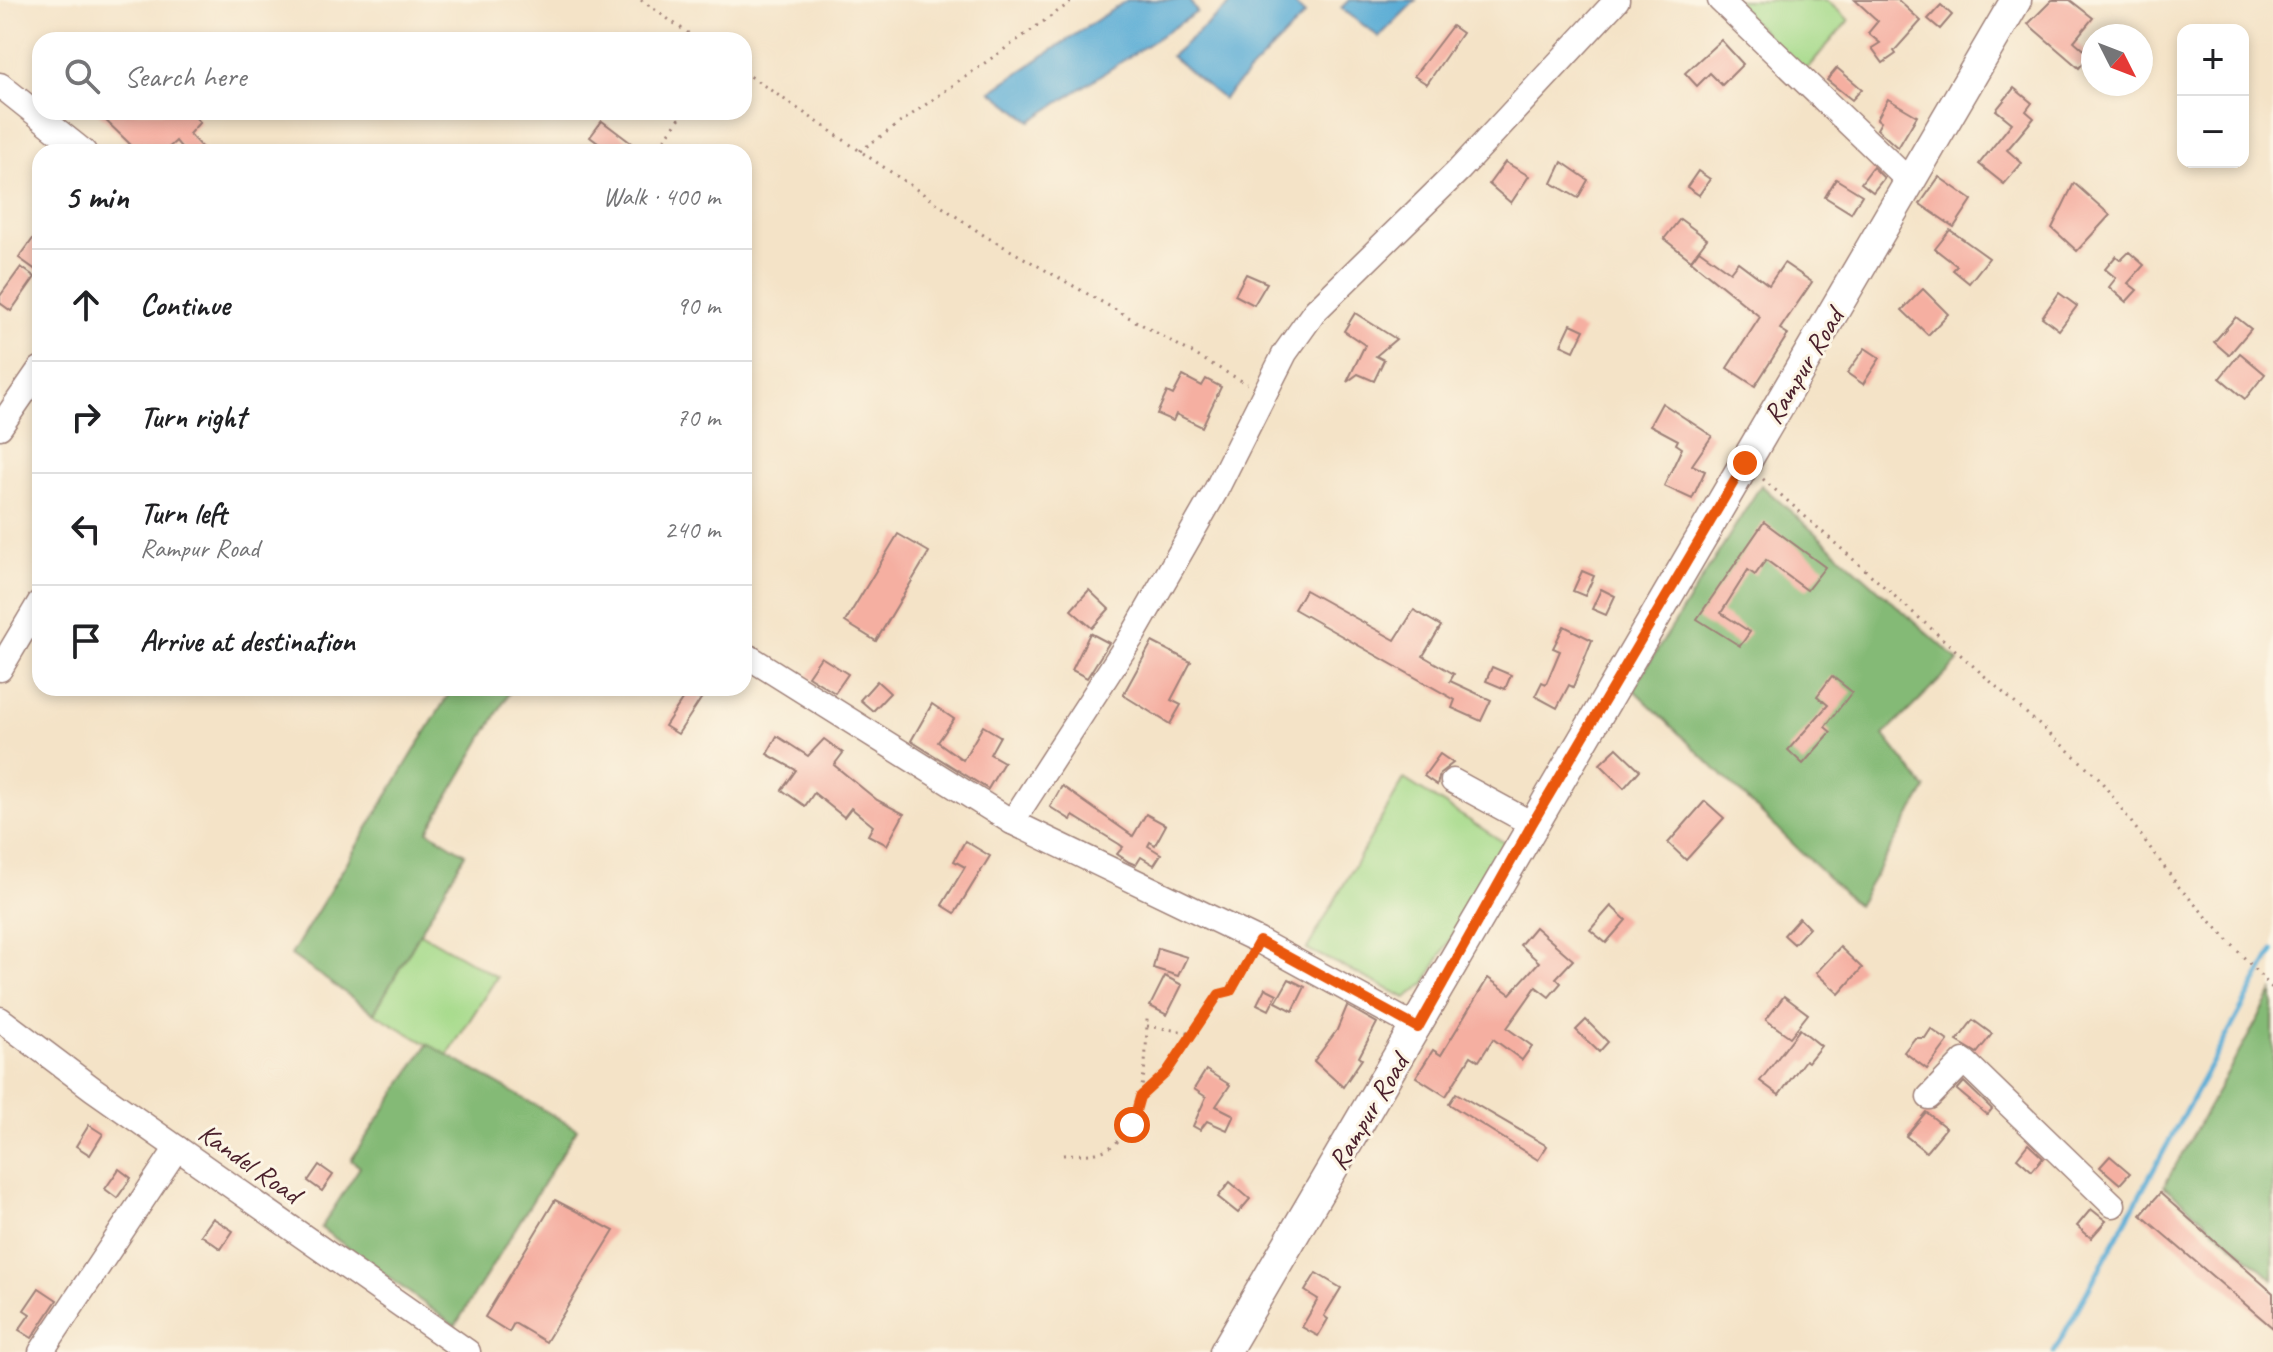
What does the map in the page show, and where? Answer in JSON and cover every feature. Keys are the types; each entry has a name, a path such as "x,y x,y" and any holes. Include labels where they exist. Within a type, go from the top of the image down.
{"main road":[{"name":"Rampur Road","path":"1225,1352 1418,1028 1532,824 2016,0"}],"street":[{"path":"1012,822 1133,635 1215,492 1285,353 1315,311 1459,170 1617,0"},
{"path":"1720,0 1911,183"},
{"path":"0,85 32,111"},
{"path":"44,120 74,144"},
{"path":"0,427 32,381"},
{"path":"4,652 32,613"},
{"path":"752,659 1012,822 1259,941 1418,1028"},
{"path":"1453,781 1532,824"},
{"name":"Kandel Road","path":"0,1019 177,1148 468,1352"},
{"path":"1929,1097 1964,1061 2113,1205"},
{"path":"41,1352 177,1148"}],"path":[{"path":"641,0 687,32"},
{"path":"860,151 1074,0"},
{"path":"752,77 985,236 1264,394"},
{"path":"661,144 678,120"},
{"path":"1745,463 2098,777 2179,887 2273,989"},
{"path":"1140,1097 1166,1073 1219,994 1231,991 1259,941"},
{"path":"1063,1155 1104,1151 1132,1125 1140,1097 1147,1019"},
{"path":"1147,1026 1193,1033"}],"green space":[{"path":"1731,0 1826,0 1849,20 1804,72"},
{"path":"1761,485 1959,661 1884,735 1926,789 1857,906 1633,689"},
{"path":"448,696 507,696 428,831 465,854 374,1013 291,955"},
{"path":"1404,779 1505,843 1425,983 1406,998 1307,949"},
{"path":"420,933 497,977 447,1056 374,1013"},
{"path":"2273,992 2273,1279 2164,1186"},
{"path":"428,1044 577,1129 455,1326 321,1228 360,1167 351,1160"}],"water":[{"path":"1127,0 1189,0 1197,12 1031,121 991,91"},
{"path":"1235,0 1291,0 1305,15 1223,99 1171,56"},
{"path":"1349,0 1416,0 1379,37 1341,8"}],"building":[{"path":"1855,0 1898,0 1921,21 1894,51 1896,54 1883,63 1872,48 1880,43 1868,33 1878,21"},
{"path":"2052,0 2070,0 2093,18 2088,24 2081,24 2081,33 2074,41 2081,47 2081,66 2079,68 2028,24"},
{"path":"1941,5 1952,15 1940,29 1928,19"},
{"path":"1452,26 1462,33 1427,84 1414,76"},
{"path":"1721,40 1743,64 1722,85 1710,73 1697,86 1685,73"},
{"path":"1837,68 1862,89 1852,100 1827,80"},
{"path":"2014,88 2032,103 2026,111 2034,118 2007,150 2022,163 2004,184 1979,164 2012,123 1996,110"},
{"path":"1888,99 1917,116 1898,148 1877,129 1881,122 1877,119"},
{"path":"105,120 200,122 189,134 198,144 178,144 176,141 173,144 130,144"},
{"path":"602,121 632,144 599,144 590,137"},
{"path":"1505,162 1529,176 1511,203 1489,184"},
{"path":"1562,162 1588,180 1578,198 1552,183"},
{"path":"1873,167 1884,178 1873,192 1861,183"},
{"path":"1698,171 1710,179 1699,195 1687,187"},
{"path":"1939,177 1972,200 1954,227 1920,204"},
{"path":"1836,179 1862,195 1851,213 1825,197"},
{"path":"2074,183 2110,215 2077,251 2052,228"},
{"path":"1680,219 1707,239 1691,260 1664,239"},
{"path":"1950,230 1989,258 1969,283 1953,270 1957,266 1935,249"},
{"path":"32,240 32,267 19,258"},
{"path":"1699,250 1730,272 1738,262 1769,285 1784,263 1812,282 1780,329 1788,334 1755,386 1727,368 1760,317 1691,261"},
{"path":"2129,252 2144,265 2128,283 2137,290 2126,302 2109,287 2116,278 2105,269 2116,256 2121,260"},
{"path":"21,267 32,275 32,281 11,311 0,303 0,296"},
{"path":"1246,274 1267,283 1254,305 1235,295"},
{"path":"1923,289 1948,314 1928,335 1902,310"},
{"path":"2059,293 2077,306 2059,330 2042,317"},
{"path":"1355,313 1396,339 1376,356 1384,360 1374,381 1358,374 1347,382 1365,345 1344,331"},
{"path":"2236,317 2251,329 2229,355 2214,342"},
{"path":"1571,324 1584,330 1574,351 1561,345"},
{"path":"1865,348 1880,358 1863,384 1847,373"},
{"path":"2240,353 2265,374 2245,399 2220,378"},
{"path":"1183,376 1202,386 1206,379 1221,387 1202,427 1176,414 1173,421 1157,414 1167,392 1173,395"},
{"path":"1662,403 1712,436 1692,465 1705,471 1692,499 1664,486 1682,448 1676,444 1678,440 1650,425"},
{"path":"1764,522 1825,567 1807,590 1766,560 1755,575 1748,570 1721,613 1750,632 1740,646 1697,619"},
{"path":"898,534 929,552 876,641 845,622"},
{"path":"1582,571 1594,576 1585,596 1573,591"},
{"path":"1601,589 1615,596 1606,615 1592,609"},
{"path":"1089,590 1109,609 1092,628 1071,610"},
{"path":"1305,590 1395,640 1414,610 1441,626 1423,656 1454,674 1450,681 1491,700 1481,721 1452,708 1455,700 1294,609"},
{"path":"1564,626 1592,640 1573,687 1569,685 1557,708 1535,696 1542,682 1546,684 1560,651 1553,648"},
{"path":"1090,633 1109,643 1087,678 1072,670"},
{"path":"1152,642 1191,662 1171,700 1181,705 1170,724 1123,695"},
{"path":"821,657 848,674 835,693 808,676"},
{"path":"1492,667 1511,675 1505,689 1486,681"},
{"path":"1832,676 1852,692 1825,727 1831,732 1803,764 1788,750 1828,705 1817,696"},
{"path":"877,681 890,693 873,711 860,700"},
{"path":"685,696 703,696 678,734 665,726"},
{"path":"932,704 954,719 938,742 963,760 983,726 1000,736 990,754 1004,762 988,789 911,741"},
{"path":"777,736 808,756 824,739 843,753 834,765 877,800 904,814 887,845 868,835 873,826 851,808 844,817 814,793 805,806 782,790 796,770 767,754"},
{"path":"1617,748 1640,770 1624,788 1600,764"},
{"path":"1440,754 1453,763 1440,773 1437,785 1424,776"},
{"path":"1062,786 1133,836 1146,814 1166,825 1155,845 1150,842 1148,846 1161,854 1154,865 1141,857 1136,865 1129,862 1117,854 1123,847 1119,844 1073,816 1071,820 1050,807"},
{"path":"1705,801 1724,818 1686,860 1668,843"},
{"path":"965,841 990,856 955,913 942,905 965,867 954,861"},
{"path":"1611,906 1626,920 1606,943 1590,930"},
{"path":"1799,918 1809,928 1794,944 1784,935"},
{"path":"1535,927 1573,960 1556,978 1561,983 1549,997 1536,987 1507,1028 1532,1046 1522,1060 1493,1039 1479,1061 1471,1056 1446,1096 1416,1077 1433,1050 1441,1055 1488,978 1510,994 1539,962 1520,945"},
{"path":"1840,947 1862,968 1839,994 1816,973"},
{"path":"1158,948 1187,957 1178,976 1153,968"},
{"path":"1165,976 1182,985 1167,1015 1150,1006"},
{"path":"1289,979 1305,987 1293,1011 1276,1002"},
{"path":"1265,988 1277,994 1269,1010 1257,1004"},
{"path":"1784,996 1808,1014 1790,1037 1766,1020"},
{"path":"1347,1006 1377,1023 1359,1057 1362,1059 1343,1087 1314,1061 1337,1030"},
{"path":"1586,1020 1608,1042 1599,1052 1576,1030"},
{"path":"1973,1020 1992,1034 1977,1053 1957,1041"},
{"path":"1800,1029 1821,1046 1808,1062 1805,1060 1779,1095 1760,1081"},
{"path":"1931,1029 1948,1041 1927,1069 1904,1052 1915,1038 1925,1038"},
{"path":"1206,1070 1230,1085 1216,1106 1234,1115 1227,1130 1207,1121 1200,1130 1193,1126 1206,1097 1194,1089"},
{"path":"1964,1082 1992,1109 1987,1115 1957,1090"},
{"path":"1456,1093 1547,1146 1538,1160 1449,1104"},
{"path":"1926,1112 1946,1128 1926,1152 1906,1136"},
{"path":"89,1125 103,1134 90,1155 76,1146"},
{"path":"2028,1144 2043,1158 2032,1171 2017,1158"},
{"path":"2110,1156 2130,1173 2120,1184 2100,1167"},
{"path":"319,1165 333,1175 322,1191 308,1181"},
{"path":"119,1169 131,1178 117,1198 105,1189"},
{"path":"1230,1182 1250,1199 1238,1213 1218,1197"},
{"path":"2160,1193 2273,1293 2273,1328 2141,1215"},
{"path":"555,1200 614,1231 546,1342 514,1323 509,1332 485,1317"},
{"path":"2091,1209 2106,1221 2091,1238 2077,1226"},
{"path":"213,1218 233,1231 221,1249 201,1235"},
{"path":"1316,1273 1341,1288 1324,1316 1328,1319 1318,1336 1302,1327 1318,1299 1305,1291"},
{"path":"39,1288 57,1300 32,1338 19,1330 30,1314 24,1310"}],"waterway":[{"path":"2054,1352 2273,951"}],"route":[{"path":"1132,1125 1140,1097 1166,1073 1188,1045 1196,1025 1219,994 1231,991 1259,941 1418,1028 1532,824 1745,463"}]}
